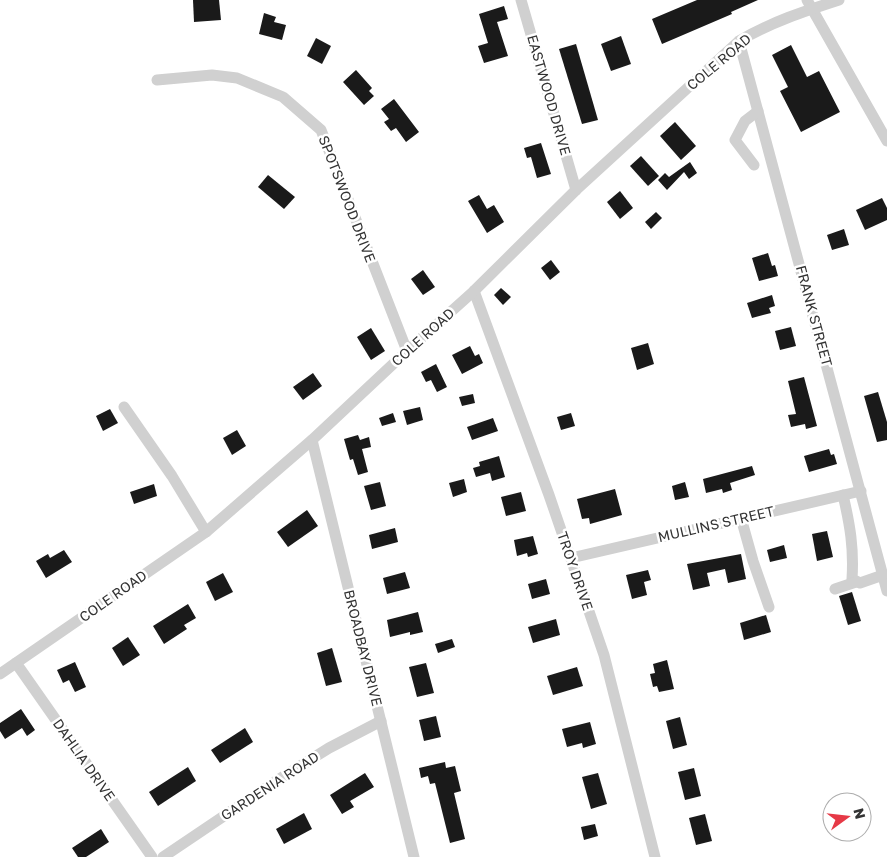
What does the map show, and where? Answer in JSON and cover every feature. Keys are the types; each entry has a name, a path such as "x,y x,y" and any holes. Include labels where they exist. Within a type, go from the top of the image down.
{"street":[{"name":"EASTWOOD DRIVE","path":"521,0 576,190"},
{"name":"COLE ROAD","path":"0,674 206,532 312,440 474,291 576,190 740,41 762,27 809,4 839,0"},
{"path":"809,4 887,141"},
{"name":"FRANK STREET","path":"740,41 887,591"},
{"name":"SPOTSWOOD DRIVE","path":"157,80 212,75 237,78 283,97 321,130 407,351"},
{"path":"754,165 735,140 745,121 758,111"},
{"name":"TROY DRIVE","path":"474,291 571,558 604,655 655,857"},
{"path":"124,407 172,476 206,532"},
{"name":"BROADBAY DRIVE","path":"312,440 414,857"},
{"name":"MULLINS STREET","path":"571,558 861,491"},
{"path":"843,495 854,553 852,579 856,582"},
{"path":"741,518 769,607"},
{"path":"835,589 883,575"},
{"name":"DAHLIA DRIVE","path":"16,663 152,857"},
{"name":"GARDENIA ROAD","path":"163,857 321,753 381,721"}],"building":[{"path":"193,0 219,0 221,20 194,22"},
{"path":"697,0 758,0 731,12 732,14 662,44 652,19"},
{"path":"504,6 508,19 497,22 508,56 484,63 478,46 488,43 479,14"},
{"path":"264,13 276,17 274,22 286,25 282,40 259,34"},
{"path":"621,36 631,64 611,71 601,44"},
{"path":"316,38 331,46 322,64 307,56"},
{"path":"576,44 598,120 582,124 559,49"},
{"path":"791,45 807,77 819,71 840,112 801,132 780,91 788,87 772,55"},
{"path":"356,70 372,88 369,91 374,96 364,105 343,82"},
{"path":"394,99 419,132 406,142 396,128 391,131 384,122 389,119 381,109"},
{"path":"675,122 696,146 681,160 660,136"},
{"path":"541,143 551,174 537,178 531,157 527,158 524,148"},
{"path":"641,156 659,176 648,186 630,166"},
{"path":"690,162 697,173 689,179 684,172 667,190 658,180 665,173 669,177"},
{"path":"268,175 295,197 284,209 258,187"},
{"path":"620,191 633,208 620,219 607,202"},
{"path":"479,195 487,209 494,205 504,222 487,233 468,201"},
{"path":"882,198 887,208 887,220 865,230 856,210"},
{"path":"656,212 662,218 651,229 645,222"},
{"path":"844,229 849,245 832,250 827,235"},
{"path":"768,253 772,266 775,265 778,276 759,281 752,258"},
{"path":"551,260 560,272 550,280 541,268"},
{"path":"423,270 435,287 423,295 411,279"},
{"path":"501,288 511,297 503,305 494,295"},
{"path":"772,295 775,306 769,308 771,313 752,318 747,303"},
{"path":"791,327 796,346 780,350 775,331"},
{"path":"371,328 385,351 371,360 357,337"},
{"path":"648,343 654,364 637,370 631,348"},
{"path":"470,346 475,356 479,354 483,363 462,374 452,355"},
{"path":"436,364 447,387 437,392 431,380 426,382 421,372"},
{"path":"313,373 322,386 303,400 293,387"},
{"path":"804,377 817,426 806,429 805,424 791,427 788,415 796,414 788,381"},
{"path":"878,392 887,422 887,440 877,442 864,396"},
{"path":"473,394 475,403 462,406 459,397"},
{"path":"420,407 423,420 407,425 403,411"},
{"path":"110,409 118,423 103,431 96,416"},
{"path":"393,413 396,422 382,426 379,418"},
{"path":"571,413 575,426 561,430 557,417"},
{"path":"493,418 498,431 472,440 467,427"},
{"path":"237,430 246,446 232,455 223,438"},
{"path":"358,435 360,440 369,437 371,447 362,449 368,472 358,475 353,459 350,460 344,439"},
{"path":"829,449 831,455 834,454 837,464 809,472 804,456"},
{"path":"499,456 505,477 492,481 490,473 476,477 473,468 480,466 479,462"},
{"path":"752,466 755,475 730,483 732,490 723,493 722,489 706,493 703,479"},
{"path":"464,479 467,492 453,497 449,483"},
{"path":"380,482 386,506 371,510 364,486"},
{"path":"685,482 689,497 675,500 672,486"},
{"path":"154,484 157,496 134,504 130,492"},
{"path":"615,489 622,515 590,524 589,518 582,519 577,499"},
{"path":"521,492 526,511 506,516 501,497"},
{"path":"307,510 318,526 288,547 277,532"},
{"path":"395,528 398,542 372,549 369,535"},
{"path":"827,531 833,557 817,561 812,534"},
{"path":"533,536 538,554 528,557 527,553 517,556 514,540"},
{"path":"784,545 787,558 770,562 767,550"},
{"path":"64,550 72,562 46,578 36,561 48,554 50,558"},
{"path":"741,554 746,579 728,583 725,569 707,573 710,586 693,590 687,564"},
{"path":"648,570 651,580 644,582 647,595 632,599 626,575"},
{"path":"405,572 410,588 387,594 383,578"},
{"path":"223,573 233,592 215,601 206,582"},
{"path":"546,579 550,594 532,599 528,584"},
{"path":"852,592 861,621 848,625 839,596"},
{"path":"188,604 196,618 184,625 187,629 164,644 153,626"},
{"path":"418,612 423,632 410,635 410,632 390,637 387,620"},
{"path":"766,615 771,632 744,640 740,623"},
{"path":"556,619 560,635 533,643 528,627"},
{"path":"128,637 140,655 123,666 112,648"},
{"path":"452,639 455,647 438,653 435,644"},
{"path":"332,648 342,682 326,686 317,653"},
{"path":"667,660 674,689 659,692 657,686 653,687 650,674 655,673 653,664"},
{"path":"75,662 86,687 75,692 69,680 63,683 57,670"},
{"path":"426,663 434,693 417,697 409,667"},
{"path":"577,667 583,686 553,695 547,676"},
{"path":"21,709 35,730 27,736 22,728 5,739 0,731 0,723"},
{"path":"436,716 441,737 424,741 419,720"},
{"path":"680,717 687,745 673,749 666,721"},
{"path":"590,722 596,744 583,748 582,743 567,747 562,729"},
{"path":"245,728 253,742 220,763 211,750"},
{"path":"445,762 446,768 455,766 461,791 454,793 465,839 450,843 435,783 430,784 428,776 421,778 419,768"},
{"path":"188,767 196,781 158,806 149,792"},
{"path":"694,768 701,796 685,800 678,772"},
{"path":"365,773 374,787 350,801 354,807 342,814 330,795"},
{"path":"598,773 607,804 591,809 582,777"},
{"path":"304,813 312,829 284,844 276,829"},
{"path":"705,814 712,841 696,845 689,818"},
{"path":"595,824 598,836 584,840 581,827"},
{"path":"101,829 109,842 86,857 78,857 72,848"}]}
